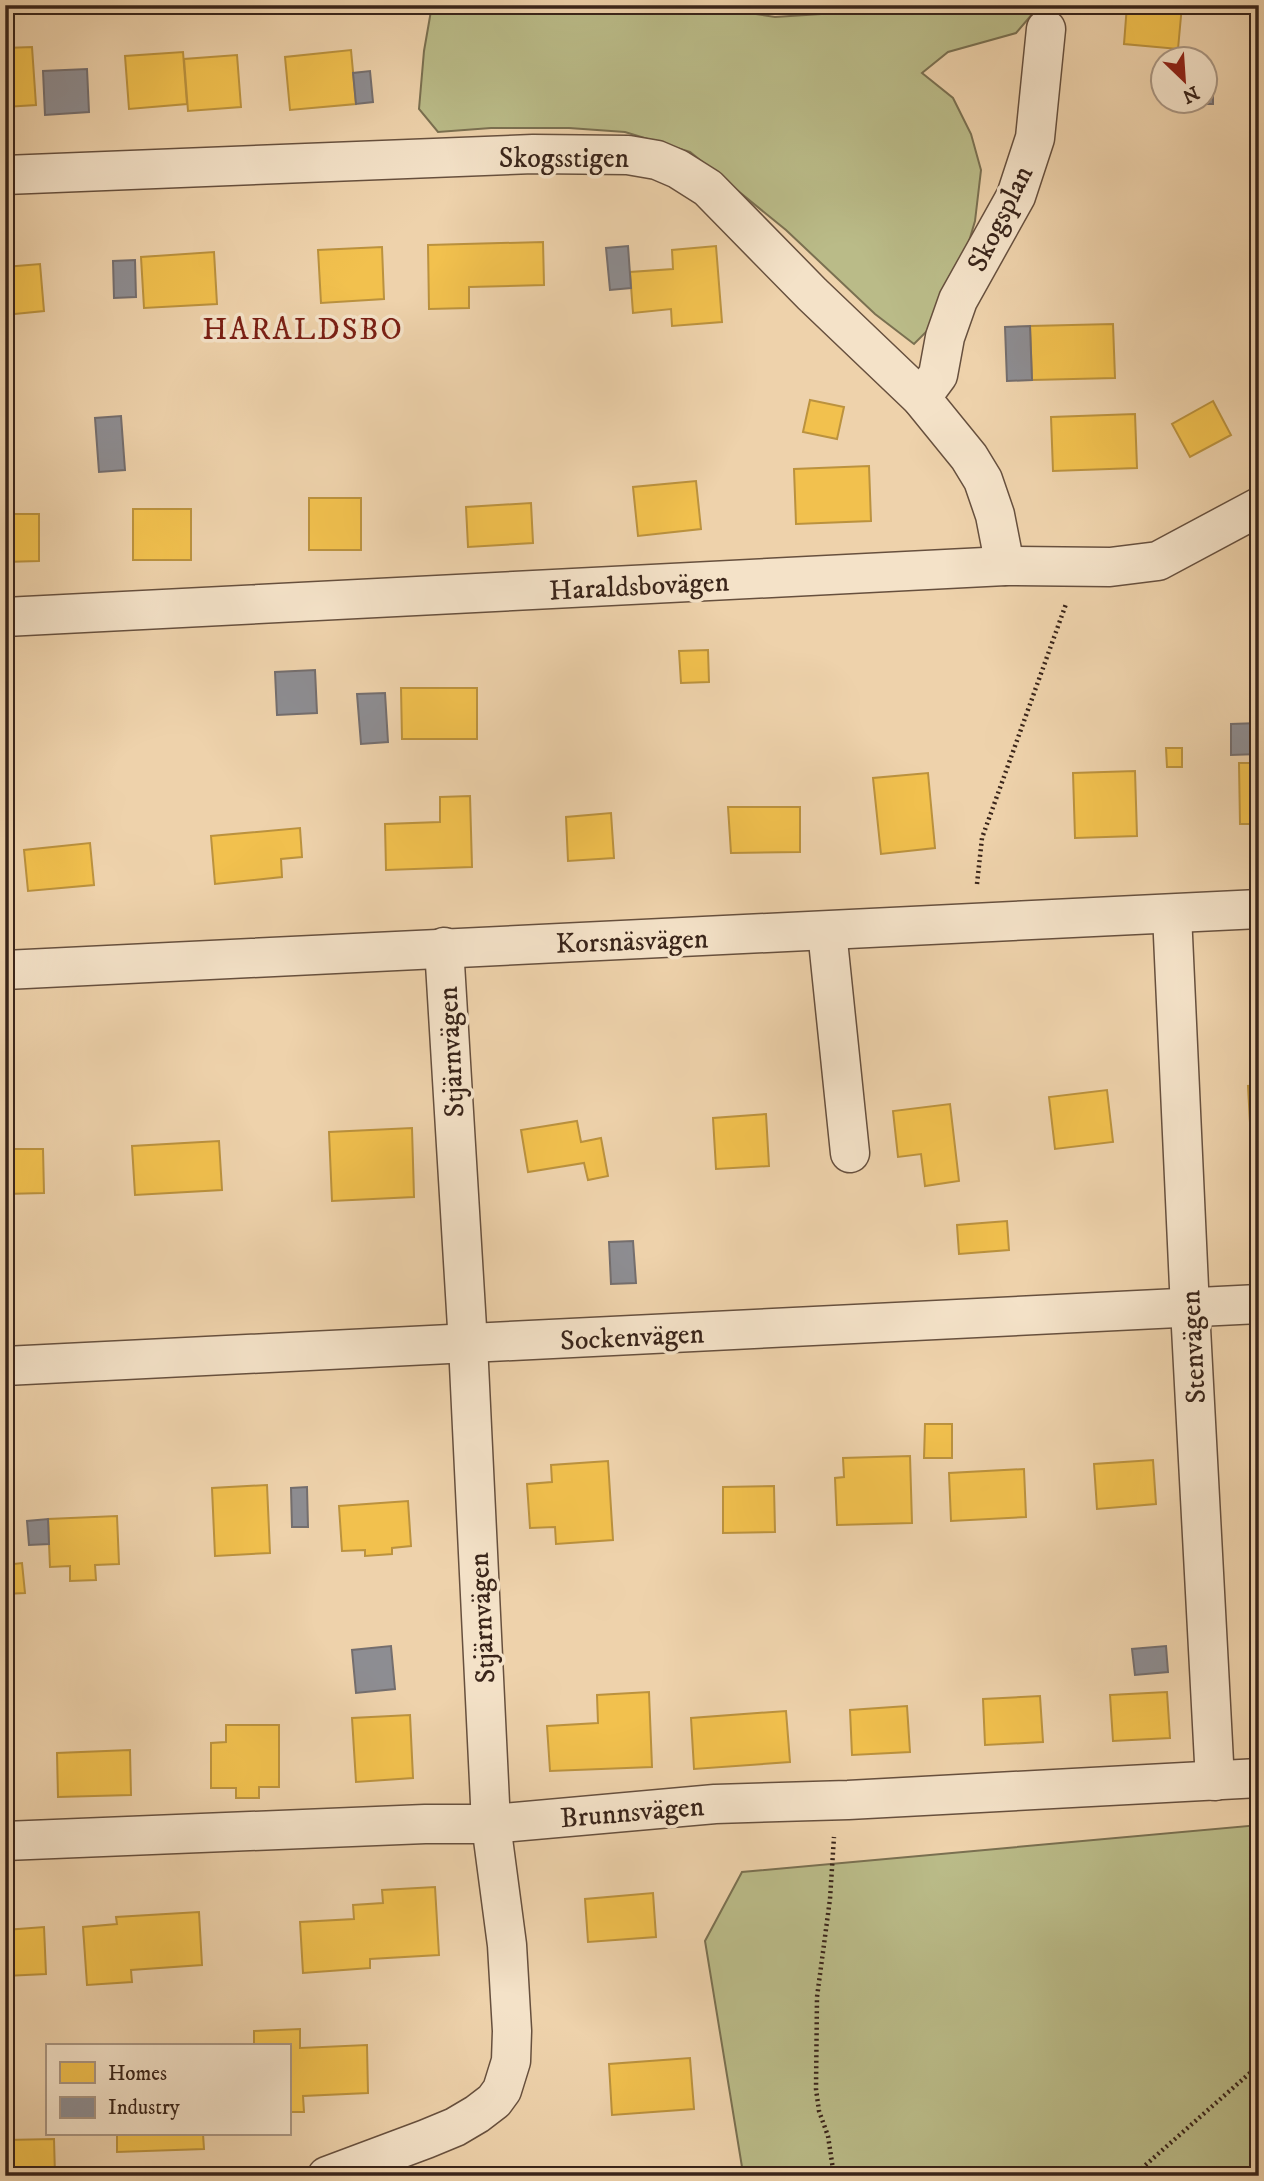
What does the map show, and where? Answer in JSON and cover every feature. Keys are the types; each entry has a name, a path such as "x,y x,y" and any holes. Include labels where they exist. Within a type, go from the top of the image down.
{"street":[{"name":"Skogsplan","path":"921,398 938,375 944,337 958,300 1016,195 1035,138 1046,29"},
{"name":"Skogsstigen","path":"5,175 533,154 628,155 657,160 678,169 708,188 921,398 969,457 983,480 995,515 1005,566"},
{"name":"Haraldsbovägen","path":"5,617 1005,566 1110,567 1158,561 1259,507"},
{"name":"Korsnäsvägen","path":"5,970 1259,909"},
{"name":"Stenvägen","path":"1172,914 1215,1781"},
{"path":"827,931 850,1153"},
{"name":"Stjärnvägen","path":"327,2176 455,2127 494,2101 502,2090 510,2060 512,2031 507,1945 491,1824 468,1344 444,947"},
{"name":"Sockenvägen","path":"5,1366 1259,1304"},
{"name":"Brunnsvägen","path":"5,1841 425,1824 491,1824 715,1804 836,1801 1259,1778"}],"path":[{"path":"978,923 976,891 982,838 1054,634 1081,567"},
{"path":"834,2176 828,2136 819,2111 816,2089 817,1997 830,1899 836,1801"},
{"path":"1133,2176 1259,2065"}],"green space":[{"path":"432,5 696,5 775,17 899,9 905,5 1040,5 1016,33 948,52 922,73 953,98 971,134 981,170 975,221 960,272 938,320 914,344 875,314 786,230 690,152 625,132 569,128 491,128 438,132 419,109 424,51"},
{"path":"1259,1825 1259,2176 738,2176 743,2173 705,1941 742,1872"}],"building: Homes":[{"path":"1127,5 1182,5 1178,46 1124,44"},
{"path":"32,47 36,105 5,107 5,48"},
{"path":"351,50 356,104 290,110 285,57"},
{"path":"183,52 187,104 129,109 125,56"},
{"path":"237,55 241,107 188,111 184,59"},
{"path":"543,242 544,285 469,287 469,308 429,309 428,245"},
{"path":"716,246 722,322 672,326 671,309 633,313 630,272 673,269 672,250"},
{"path":"382,247 384,299 321,303 318,250"},
{"path":"214,252 217,304 144,308 141,257"},
{"path":"40,264 44,311 5,315 5,267"},
{"path":"1113,324 1115,378 1032,380 1030,326"},
{"path":"810,400 844,407 837,439 803,432"},
{"path":"1213,401 1231,435 1190,457 1172,424"},
{"path":"1135,414 1137,468 1053,471 1051,417"},
{"path":"869,466 871,521 796,524 794,469"},
{"path":"696,481 701,529 638,536 633,487"},
{"path":"309,498 361,498 361,550 309,550"},
{"path":"531,503 533,543 468,547 466,507"},
{"path":"133,509 191,509 191,560 133,560"},
{"path":"5,514 39,514 39,561 5,562"},
{"path":"708,650 709,682 681,683 679,651"},
{"path":"401,688 477,688 477,739 402,739"},
{"path":"1166,748 1182,748 1182,767 1167,767"},
{"path":"1239,763 1259,763 1259,824 1240,824"},
{"path":"1135,771 1137,836 1075,838 1073,773"},
{"path":"928,773 935,848 881,854 873,778"},
{"path":"470,796 472,867 386,870 385,824 440,822 440,797"},
{"path":"728,807 800,807 800,852 731,853"},
{"path":"611,813 614,858 568,861 566,817"},
{"path":"300,828 302,857 281,859 282,877 215,884 211,836"},
{"path":"90,843 94,885 28,891 24,850"},
{"path":"1259,1085 1259,1141 1251,1141 1248,1086"},
{"path":"1107,1090 1113,1142 1055,1149 1049,1097"},
{"path":"950,1104 959,1181 925,1186 921,1154 898,1157 893,1111"},
{"path":"766,1114 769,1166 716,1169 713,1118"},
{"path":"577,1121 581,1142 601,1138 608,1176 588,1180 584,1163 528,1172 521,1130"},
{"path":"412,1128 414,1197 332,1201 329,1132"},
{"path":"219,1141 222,1190 135,1195 132,1146"},
{"path":"5,1149 43,1149 44,1193 5,1194"},
{"path":"1007,1221 1009,1250 959,1254 957,1225"},
{"path":"925,1424 952,1424 952,1458 924,1458"},
{"path":"910,1456 912,1523 837,1525 835,1478 844,1477 843,1458"},
{"path":"1153,1460 1156,1504 1097,1509 1094,1464"},
{"path":"608,1461 613,1540 556,1544 555,1527 530,1528 527,1484 552,1482 551,1465"},
{"path":"1024,1469 1026,1517 951,1521 949,1473"},
{"path":"267,1485 270,1553 215,1556 212,1488"},
{"path":"774,1486 775,1532 723,1533 723,1487"},
{"path":"408,1501 411,1546 392,1548 392,1554 365,1556 365,1550 342,1551 339,1506"},
{"path":"117,1516 119,1564 95,1565 96,1580 70,1581 70,1566 50,1567 48,1519"},
{"path":"22,1563 25,1593 5,1594 5,1565"},
{"path":"649,1692 652,1767 550,1771 547,1726 598,1723 597,1695"},
{"path":"1167,1692 1170,1738 1113,1741 1110,1695"},
{"path":"1040,1696 1043,1742 985,1745 983,1699"},
{"path":"907,1706 910,1752 852,1755 850,1710"},
{"path":"786,1711 790,1762 694,1769 691,1718"},
{"path":"410,1715 413,1778 356,1782 352,1718"},
{"path":"226,1725 279,1725 279,1787 259,1787 259,1798 236,1798 236,1788 211,1788 211,1743 226,1742"},
{"path":"130,1750 131,1795 58,1797 57,1753"},
{"path":"435,1887 439,1955 370,1959 370,1968 303,1973 300,1922 354,1919 353,1905 383,1903 382,1890"},
{"path":"653,1893 656,1937 588,1942 585,1899"},
{"path":"199,1912 202,1965 131,1970 132,1982 87,1985 83,1927 117,1924 116,1917"},
{"path":"44,1927 46,1974 5,1976 5,1930"},
{"path":"300,2029 300,2048 367,2045 368,2093 303,2096 304,2112 290,2112 290,2044 254,2044 254,2031"},
{"path":"690,2058 694,2109 612,2115 609,2064"},
{"path":"117,2136 203,2136 204,2149 117,2152"},
{"path":"54,2139 55,2176 5,2176 5,2140"}],"building: Industry":[{"path":"87,69 89,112 45,115 43,71"},
{"path":"370,71 373,102 356,104 353,73"},
{"path":"628,246 631,288 610,290 606,248"},
{"path":"135,260 136,297 114,298 113,261"},
{"path":"1030,326 1032,380 1007,381 1005,327"},
{"path":"121,416 125,470 99,472 95,418"},
{"path":"315,670 317,713 277,715 275,672"},
{"path":"385,693 388,742 361,744 357,694"},
{"path":"1259,723 1259,754 1231,755 1231,724"},
{"path":"633,1241 636,1283 611,1284 609,1242"},
{"path":"307,1487 308,1527 292,1527 291,1488"},
{"path":"48,1519 49,1544 29,1545 27,1521"},
{"path":"391,1646 395,1689 356,1693 352,1650"},
{"path":"1166,1646 1168,1672 1135,1675 1132,1649"}],"district":[{"name":"HARALDSBO","path":"303,329"}]}
